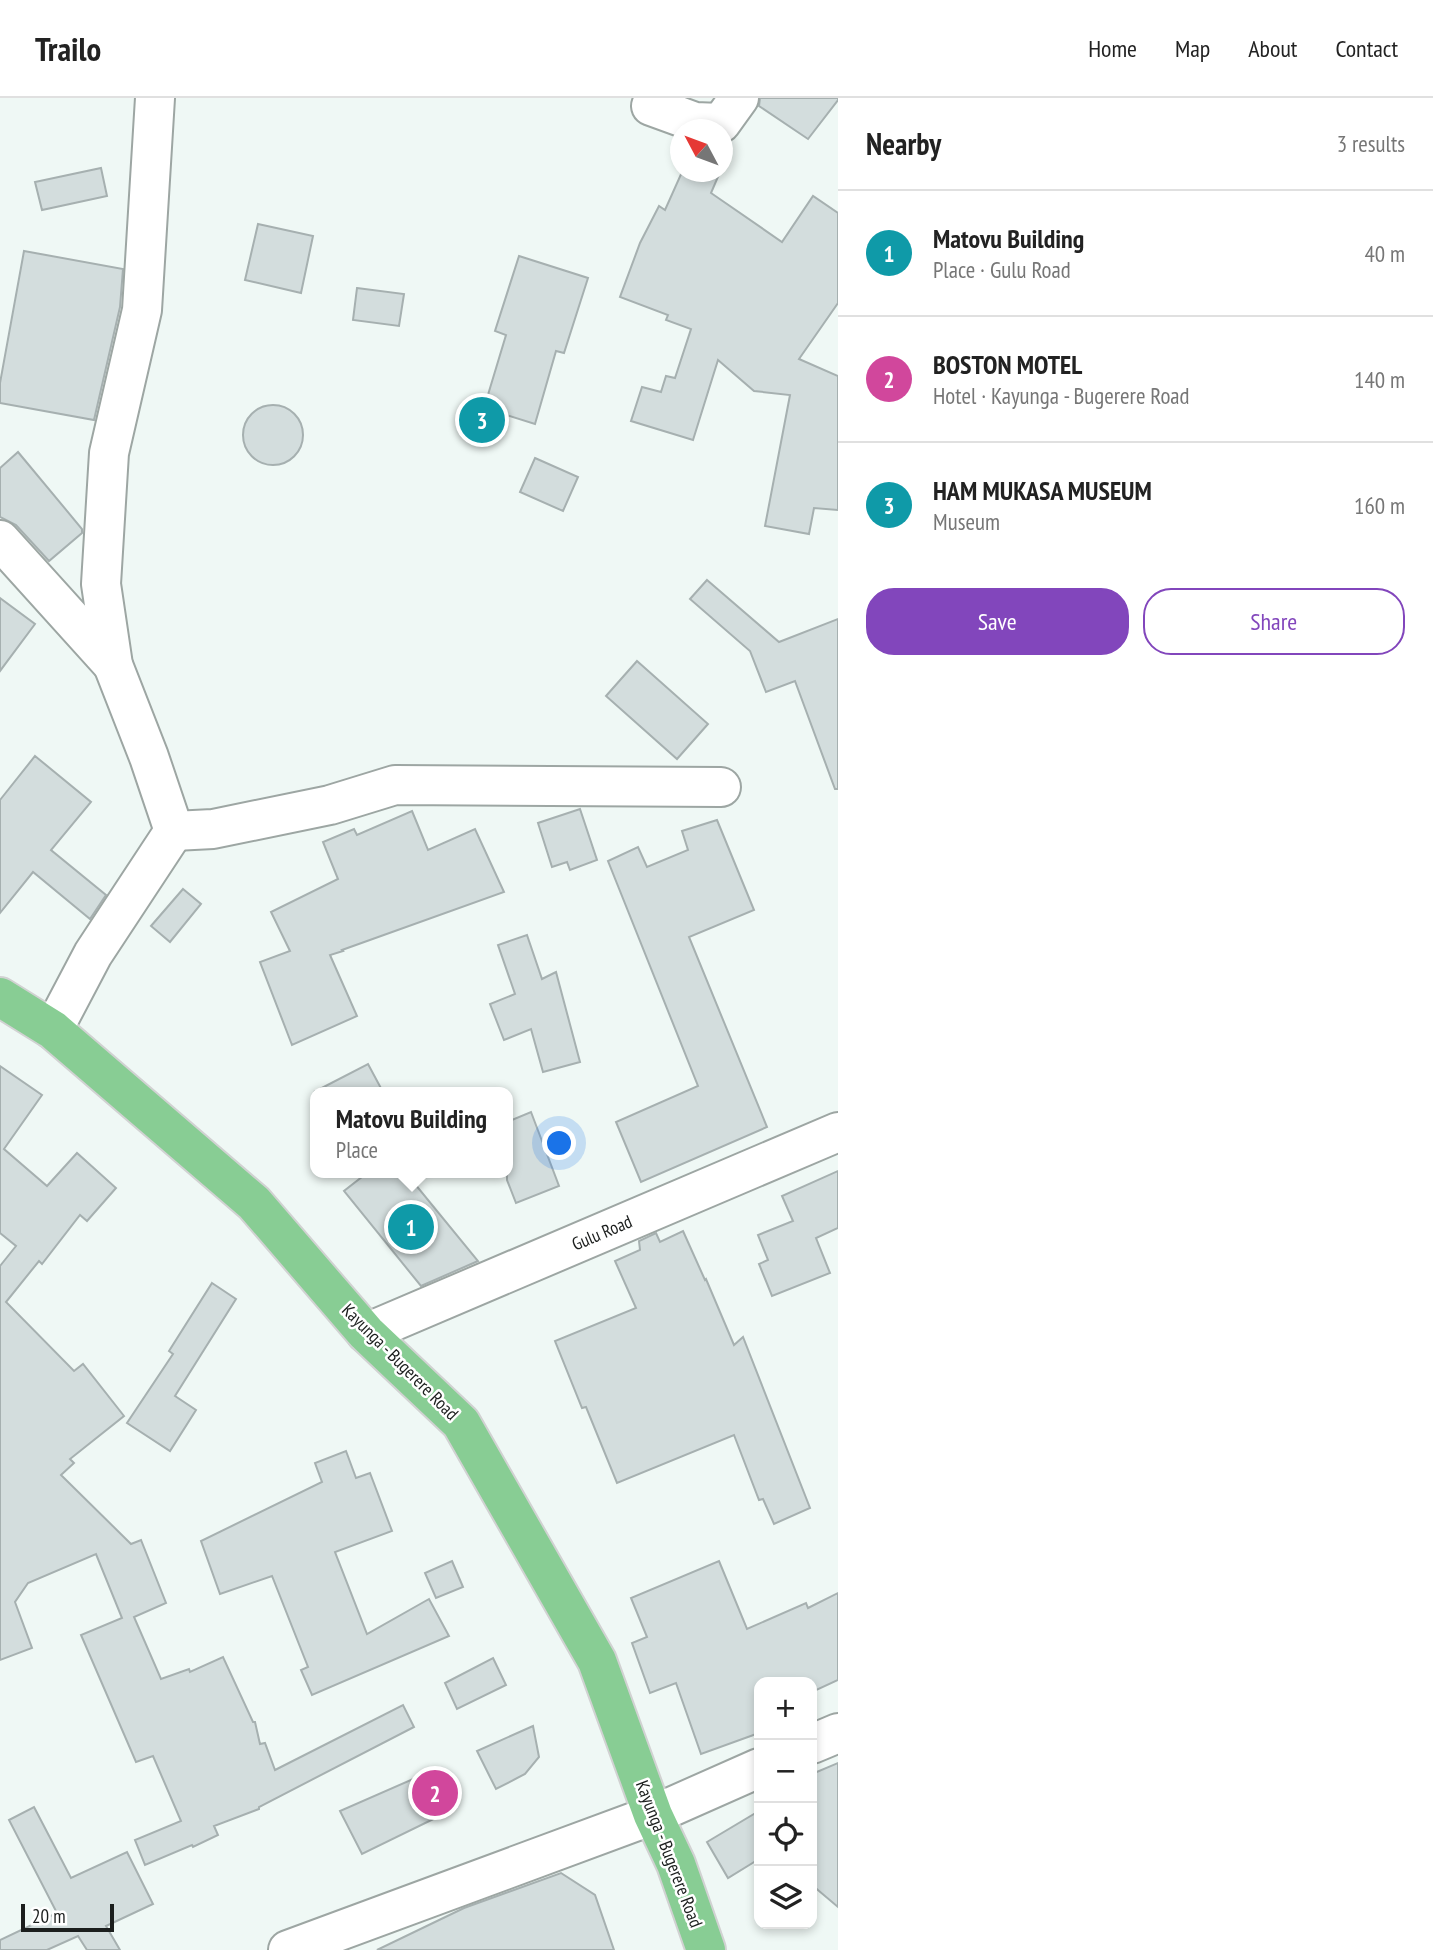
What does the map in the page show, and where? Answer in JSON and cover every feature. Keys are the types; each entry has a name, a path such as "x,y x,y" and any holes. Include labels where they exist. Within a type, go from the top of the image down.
{"main road":[{"name":"Kayunga - Bugerere Road","path":"0,997 53,1030 254,1203 366,1333 461,1423 597,1661 653,1815 676,1864 706,1950"}],"street":[{"path":"155,98 142,310 109,453 101,584 113,665 141,735 174,831"},
{"path":"651,106 695,122 721,123 739,98"},
{"path":"0,540 113,665"},
{"path":"174,831 213,829 330,805 395,785 721,787"},
{"path":"53,1030 93,954 174,831"},
{"name":"Gulu Road","path":"366,1333 838,1132"},
{"path":"817,1742 838,1733"},
{"path":"288,1950 653,1815 754,1770"}],"building":[{"path":"760,98 838,100 808,139 759,106"},
{"path":"101,168 107,196 42,210 35,182"},
{"path":"678,182 716,182 711,193 782,242 813,196 838,213 838,303 799,359 838,376 838,510 814,508 809,534 765,526 790,395 754,391 718,360 693,440 631,421 642,387 661,392 666,376 675,378 691,329 666,320 668,315 620,297 640,243 659,206 665,210"},
{"path":"258,224 313,236 301,293 245,280"},
{"path":"24,251 123,269 120,307 94,420 0,403 0,383"},
{"path":"519,256 588,278 564,353 556,351 535,424 484,408 506,335 495,331"},
{"path":"357,288 404,294 399,326 353,320"},
{"path":"267,405 279,405 295,413 301,423 301,447 295,457 279,465 267,465 251,457 243,441 243,429 251,413"},
{"path":"18,452 82,529 82,533 49,561 16,525 0,517 0,468"},
{"path":"535,458 578,477 563,511 520,492"},
{"path":"707,580 779,642 838,619 838,789 835,789 795,681 766,692 750,651 690,599"},
{"path":"0,598 35,624 0,671"},
{"path":"637,661 708,724 677,759 606,696"},
{"path":"35,756 91,802 51,850 106,895 90,919 33,872 0,913 0,800"},
{"path":"580,809 597,860 570,870 567,862 552,867 538,823"},
{"path":"412,811 428,850 475,829 504,892 330,955 357,1016 292,1045 260,962 290,951 271,912 338,879 323,842 354,829 357,835"},
{"path":"717,820 754,910 689,937 767,1127 641,1182 616,1122 698,1086 608,861 638,847 647,867 688,850 682,831"},
{"path":"183,889 201,904 170,942 151,926"},
{"path":"527,935 542,979 556,972 580,1062 543,1072 531,1029 504,1040 490,1004 515,994 498,945"},
{"path":"368,1064 380,1087 324,1087"},
{"path":"0,1066 42,1095 4,1149 47,1186 77,1153 116,1188 87,1221 80,1215 42,1264 39,1261 6,1302 74,1371 83,1364 124,1416 70,1459 74,1463 61,1475 131,1544 141,1540 166,1603 134,1617 161,1679 189,1669 190,1672 223,1657 255,1722 260,1744 265,1743 275,1770 403,1705 414,1727 259,1809 214,1826 218,1835 145,1865 135,1840 181,1821 153,1756 136,1762 81,1635 122,1618 96,1554 28,1583 15,1602 32,1648 0,1660 0,1266 16,1246 0,1233"},
{"path":"531,1112 559,1186 516,1203 507,1180 513,1178 513,1120"},
{"path":"838,1171 838,1228 816,1238 830,1273 772,1296 759,1264 768,1260 758,1235 793,1221 782,1196"},
{"path":"361,1178 410,1178 478,1261 421,1286 344,1191"},
{"path":"683,1231 734,1345 743,1337 810,1508 774,1524 763,1499 759,1500 734,1435 617,1483 555,1341 636,1308 615,1261 640,1250 639,1241 656,1233 660,1242"},
{"path":"212,1283 236,1299 175,1396 196,1410 170,1451 127,1423 173,1354 169,1351"},
{"path":"346,1451 356,1478 370,1473 392,1531 335,1552 367,1634 429,1599 449,1636 312,1695 301,1670 308,1667 272,1576 220,1594 201,1541 322,1482 315,1463"},
{"path":"452,1561 463,1587 436,1598 425,1573"},
{"path":"719,1561 747,1629 806,1603 808,1608 838,1593 838,1680 817,1690 817,1677 754,1677 754,1735 701,1754 676,1683 650,1693 632,1643 647,1637 631,1598"},
{"path":"493,1658 506,1685 457,1709 445,1683"},
{"path":"533,1726 539,1757 525,1774 496,1789 477,1751"},
{"path":"838,1763 838,1907 817,1889 817,1772"},
{"path":"436,1769 456,1808 362,1854 340,1811"},
{"path":"34,1807 71,1878 127,1852 153,1904 106,1926 120,1950 87,1950 78,1936 47,1950 0,1950 0,1940 57,1913 9,1820"},
{"path":"754,1814 754,1862 728,1878 707,1842"},
{"path":"561,1873 595,1895 614,1950 377,1950 464,1908"}],"place":[{"name":"HAM MUKASA MUSEUM","path":"482,420"},
{"name":"Matovu Building","path":"411,1227"},
{"name":"BOSTON MOTEL","path":"435,1793"}]}
